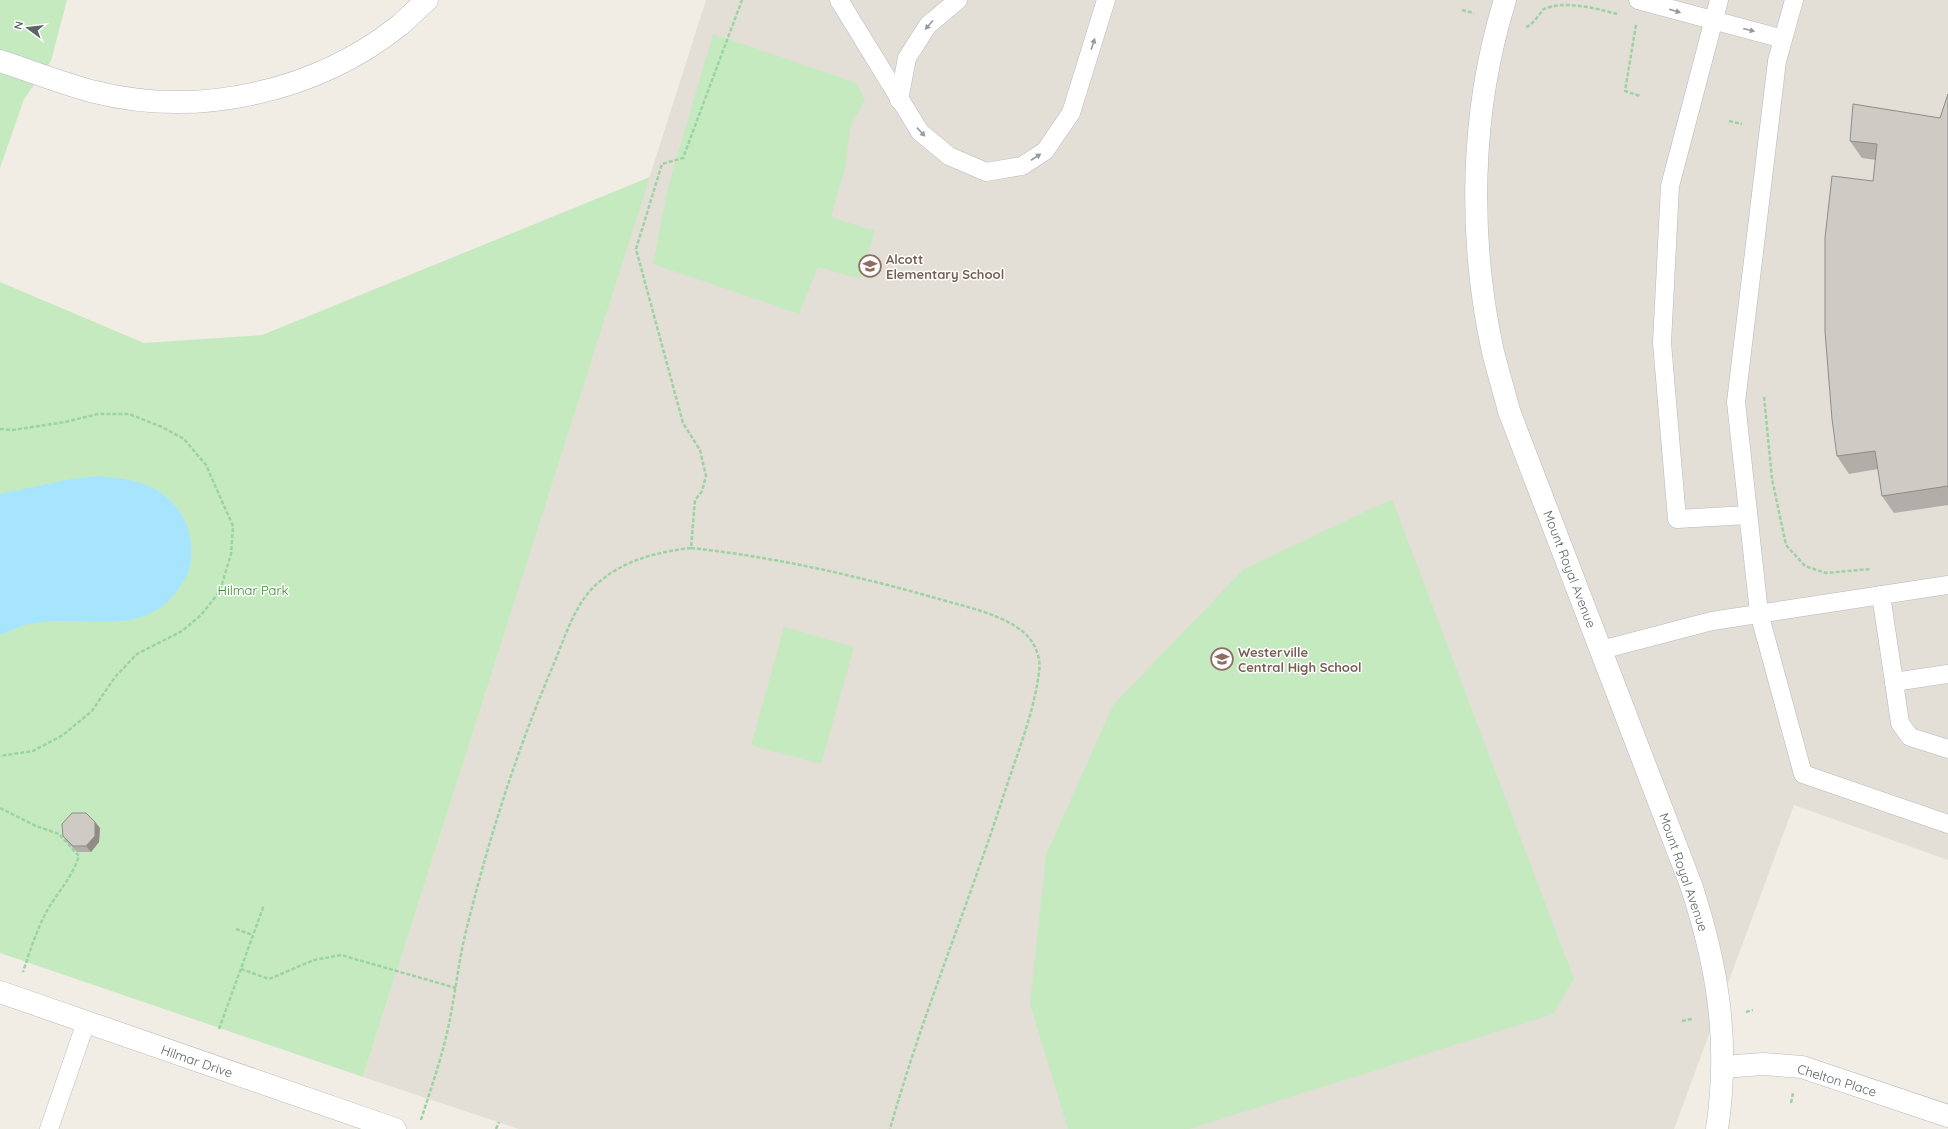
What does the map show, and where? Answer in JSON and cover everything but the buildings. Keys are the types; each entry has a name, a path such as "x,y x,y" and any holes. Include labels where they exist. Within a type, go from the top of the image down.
{"street":[{"path":"0,61 95,92 149,101 204,102 218,100 252,95 305,79 354,55 400,25 426,0"},
{"name":"Mount Royal Avenue","path":"1505,0 1488,74 1479,134 1477,207 1481,280 1493,352 1509,411 1691,884 1704,923 1718,985 1723,1046 1722,1100 1718,1129"},
{"name":"Hilmar Drive","path":"0,992 395,1129"},
{"name":"Chelton Place","path":"1723,1067 1763,1064 1802,1067 1948,1116"}],"lane":[{"path":"839,0 920,132 949,156 986,172 1022,166 1045,151 1071,113 1106,0"},
{"path":"899,100 906,58 928,25 958,0"},
{"path":"1638,0 1783,39"},
{"path":"1720,0 1670,186 1662,343 1677,519 1748,515"},
{"path":"1794,0 1777,61 1736,402 1759,613 1803,774 1948,824"},
{"path":"1601,650 1712,621 1948,585"},
{"path":"1881,595 1900,723 1910,737 1948,749"},
{"path":"1894,682 1948,674"},
{"path":"49,1129 86,1022"}],"path":[{"path":"691,548 695,500 702,491 706,476 700,450 683,423 636,249 662,164 683,158 742,0"},
{"path":"1524,28 1529,26 1544,9 1560,0"},
{"path":"1566,1 1576,2 1622,16"},
{"path":"1462,10 1474,13"},
{"path":"1633,20 1636,23 1625,91 1640,96"},
{"path":"1729,121 1742,124"},
{"path":"1764,394 1772,479 1786,545 1805,566 1826,573 1872,569"},
{"path":"0,429 12,430 65,422 98,414 129,414 162,427 184,439 206,465 233,526 231,554 220,591 201,615 182,631 137,654 115,677 92,711 63,735 33,751 0,756"},
{"path":"421,1122 445,1040 466,929 500,806 527,728 579,606 597,584 619,568 642,557 663,551 691,548 827,570 964,606 1004,620 1020,629 1030,639 1038,652 1040,669 1035,693 1024,730 977,876 906,1070 890,1129"},
{"path":"0,808 36,826 59,834 79,856 70,879 48,910 29,955 23,974"},
{"path":"219,1029 264,905"},
{"path":"236,929 253,935"},
{"path":"241,969 269,979 314,960 341,955 456,988"},
{"path":"1682,1021 1692,1019"},
{"path":"496,1129 499,1122"}],"shaded area":[{"name":"Westerville Central High School","path":"706,0 1948,0 1948,860 1794,805 1674,1129 519,1129 363,1077"}],"green space":[{"path":"0,0 67,0 51,61 24,99 0,168"},
{"path":"713,34 857,83 865,100 851,124 845,168 831,217 875,231 860,279 818,267 799,314 653,264 668,187"},
{"name":"Hilmar Park","path":"650,177 363,1077 0,953 0,282 144,343 262,335"},
{"path":"1392,499 1574,979 1553,1014 1189,1129 1068,1129 1030,1004 1046,855 1113,705 1244,569"},
{"path":"784,627 854,647 821,764 751,745"}],"water":[{"path":"100,476 126,479 148,486 159,491 176,507 187,525 191,540 191,563 186,577 172,598 156,611 138,618 99,622 56,621 34,623 21,626 0,635 0,494 71,479"}],"place":[{"name":"Alcott Elementary School","path":"870,266"},
{"name":"Westerville Central High School","path":"1222,659"}]}
